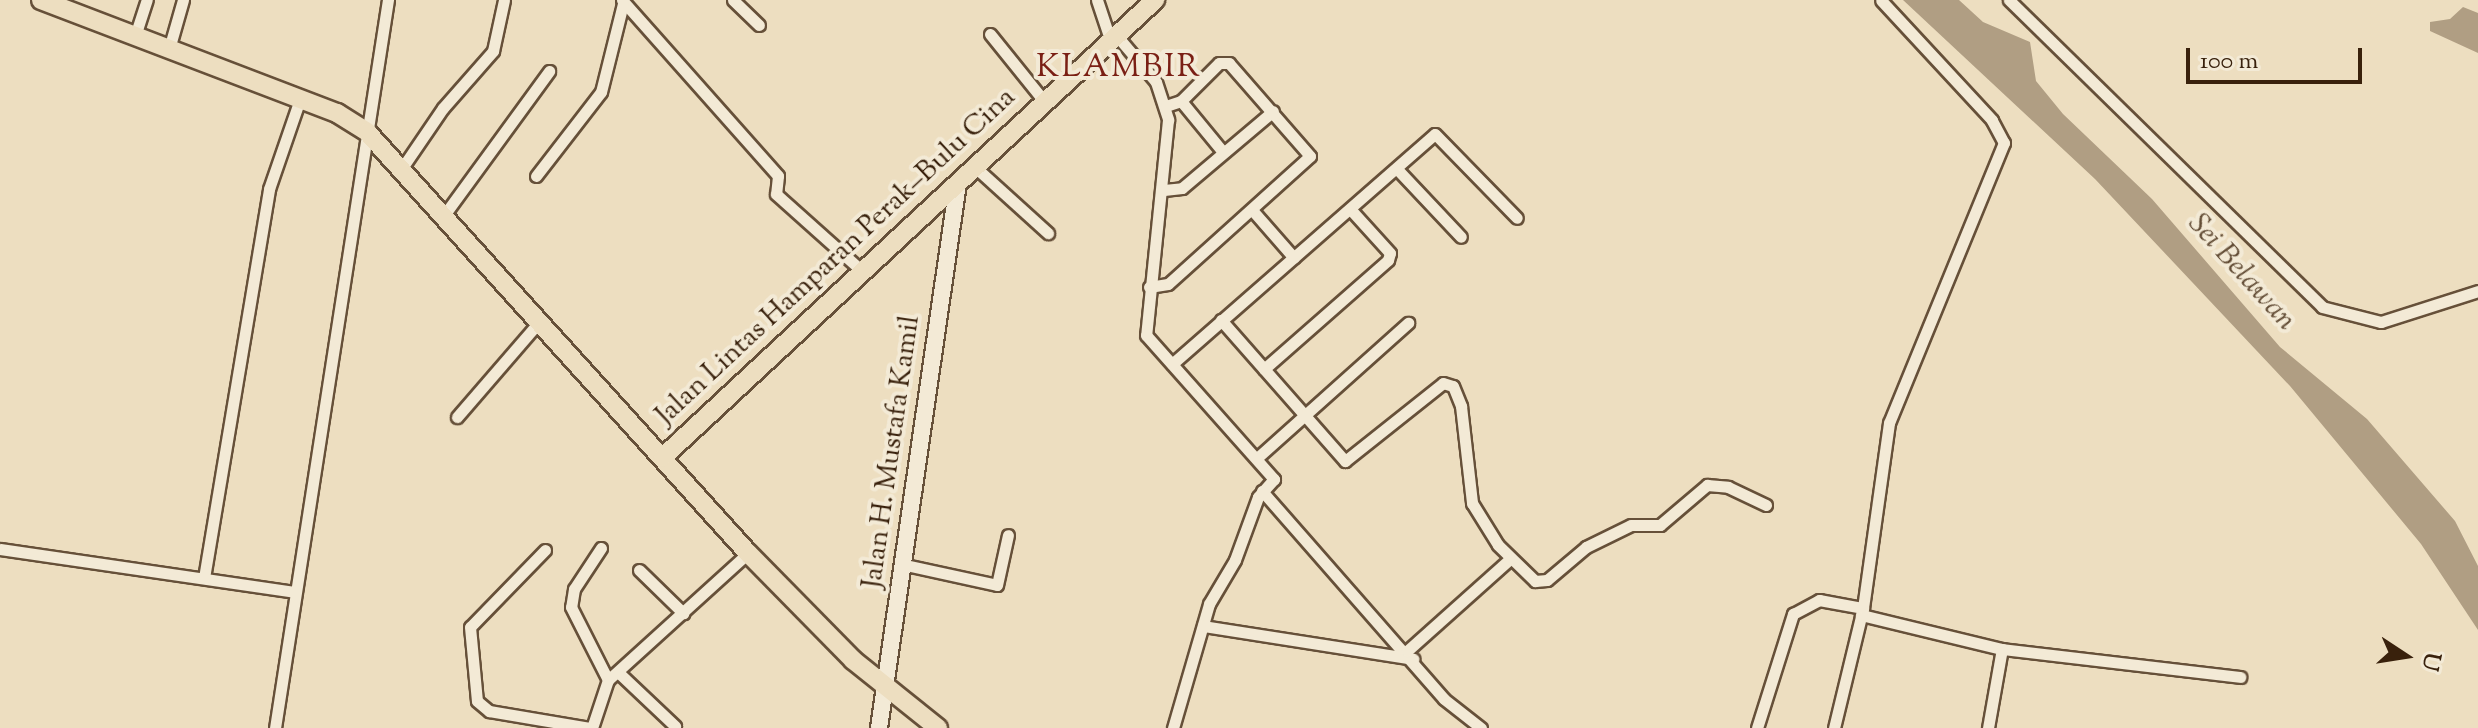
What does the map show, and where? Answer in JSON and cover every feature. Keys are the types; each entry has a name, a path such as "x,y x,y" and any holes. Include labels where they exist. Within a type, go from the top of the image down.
{"main road":[{"path":"41,0 300,99 367,132 748,553 885,686 938,728"},
{"name":"Jalan Lintas Hamparan Perak–Bulu Cina","path":"663,457 1155,0"}],"street":[{"path":"135,36 147,0"},
{"path":"169,49 183,0"},
{"path":"275,728 388,0"},
{"path":"400,171 496,46 504,0"},
{"path":"733,0 759,25"},
{"path":"1097,0 1114,39 1156,82 1166,106 1164,190 1149,287 1146,335 1274,479 1262,491 1203,626 1173,728"},
{"path":"1834,728 1862,612 1889,423 2004,143 1992,120 1881,0"},
{"path":"2009,0 2322,307 2381,322 2478,291"},
{"path":"536,176 601,92 622,2"},
{"path":"622,2 778,176 776,194 862,271"},
{"path":"990,34 1044,101"},
{"path":"1149,287 1168,284 1253,211 1310,156 1273,111 1224,62 1181,101 1166,106"},
{"path":"442,218 549,71"},
{"path":"204,578 269,189 300,99"},
{"path":"1181,101 1223,152"},
{"path":"1164,190 1182,188 1273,111"},
{"path":"1172,364 1438,134 1517,218"},
{"path":"974,166 1048,233"},
{"path":"1397,169 1461,237"},
{"name":"Jalan H. Mustafa Kamil","path":"879,728 958,183"},
{"path":"1264,369 1388,260 1390,253 1351,210"},
{"path":"1253,211 1294,258"},
{"path":"1221,320 1345,461 1443,383 1453,386 1461,406 1464,472 1472,503 1510,559 1535,581 1547,580 1601,539 1631,525 1660,525 1707,485 1728,487 1766,505"},
{"path":"457,417 538,323"},
{"path":"1257,458 1408,323"},
{"path":"1262,491 1410,655 1444,699 1481,728"},
{"path":"901,564 997,585 1008,535"},
{"path":"601,548 574,589 571,607 608,680"},
{"path":"0,549 294,592"},
{"path":"545,550 470,627 477,701 489,711 591,728 608,680 620,674 748,553"},
{"path":"1410,655 1510,559"},
{"path":"639,570 683,613"},
{"path":"1757,728 1793,614 1819,600 2002,649 2240,677"},
{"path":"1203,626 1410,655"},
{"path":"1988,728 2002,649"},
{"path":"620,674 675,726"}],"shaded area":[{"name":"Sei Belawan","path":"1903,0 1959,0 1983,22 2030,42 2036,81 2063,114 2152,199 2280,347 2367,419 2455,521 2478,566 2478,630 2421,544 2290,386 2095,179"},
{"path":"2463,7 2478,13 2478,53 2430,31 2430,22 2450,19"}],"district":[{"name":"KLAMBIR","path":"1119,68"}]}
